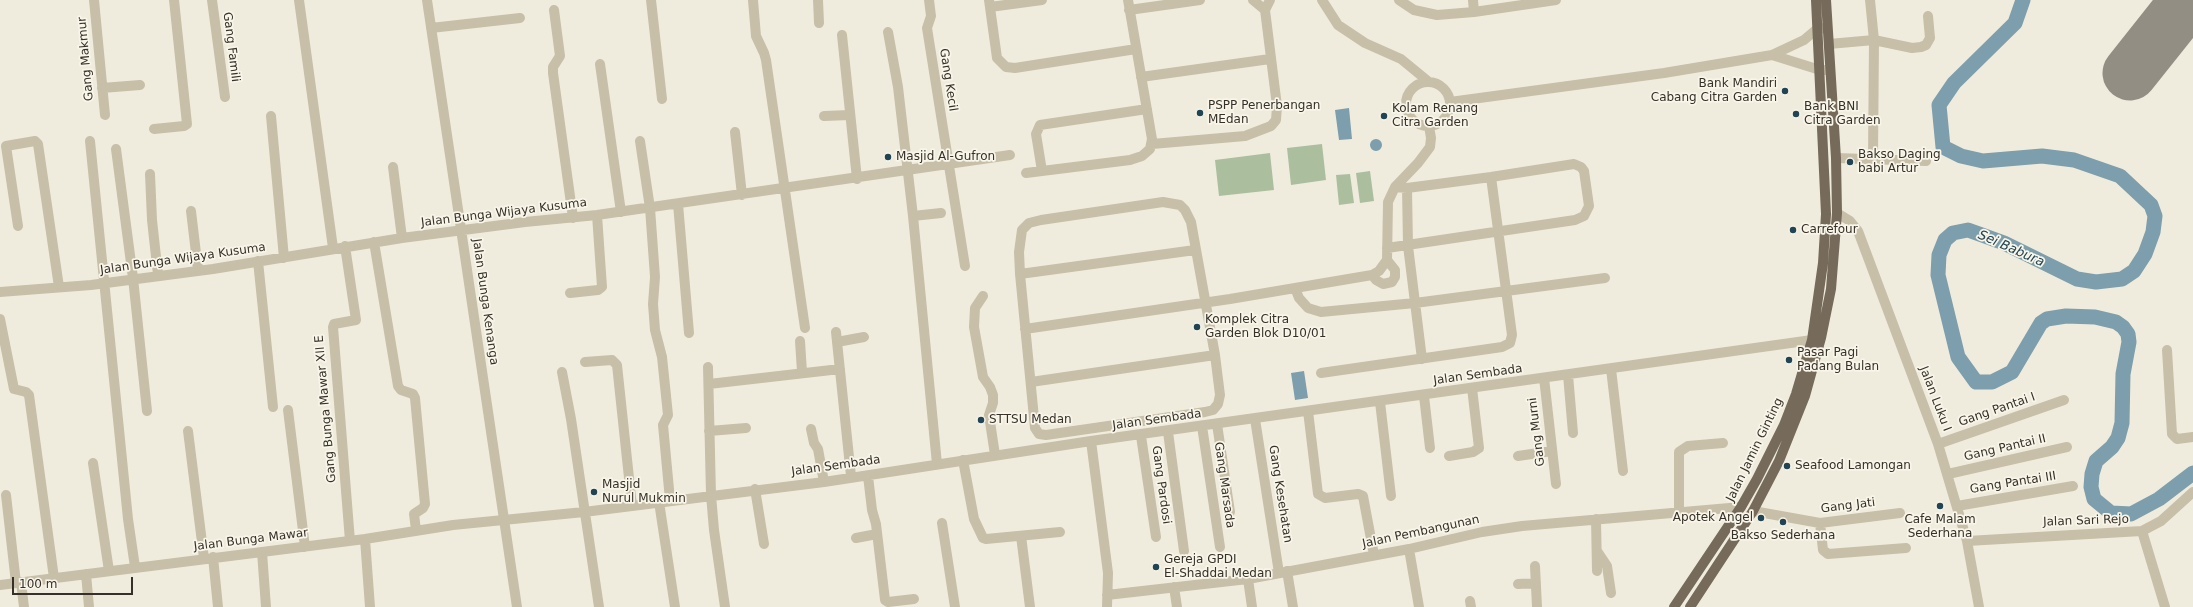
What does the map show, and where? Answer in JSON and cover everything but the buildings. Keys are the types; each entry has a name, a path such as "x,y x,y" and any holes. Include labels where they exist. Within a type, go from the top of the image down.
{"main road":[{"name":"Jalan Jamin Ginting","path":"1674,607 1741,508 1784,425 1796,394 1812,340 1823,263 1826,214 1816,0"},
{"name":"Jalan Jamin Ginting","path":"1690,607 1753,511 1779,461 1794,425 1815,364 1831,289 1837,213 1836,158 1826,0"}],"street":[{"name":"Gang Makmur","path":"94,0 104,115"},
{"path":"154,129 184,126 187,124 174,0"},
{"name":"Gang Famili","path":"212,0 225,97"},
{"path":"299,0 333,248"},
{"name":"Jalan Bunga Kenanga","path":"427,0 517,607"},
{"path":"651,0 662,99"},
{"path":"753,0 756,36 764,53 805,328"},
{"path":"818,0 819,23"},
{"name":"Gang Kecil","path":"929,0 931,16 927,28 965,266"},
{"path":"1042,0 989,4 997,58 1006,67 1015,68 1136,49"},
{"path":"1026,173 1136,158 1146,153 1152,144 1128,5 1200,0"},
{"path":"1253,0 1265,10"},
{"path":"1152,144 1245,136 1255,134 1271,126 1276,120 1277,106 1265,10 1270,0"},
{"path":"1322,0 1338,25 1365,43 1401,59 1429,82 1443,88 1450,102 1446,115 1442,120 1429,126 1412,120 1407,112 1406,104 1407,95 1413,88 1420,83 1429,82"},
{"path":"1399,0 1404,4 1424,13 1437,15 1474,12 1556,0"},
{"path":"1473,0 1474,12"},
{"path":"1870,0 1874,40 1873,159"},
{"path":"554,10 560,56 554,67 553,73 573,218"},
{"path":"1829,44 1874,40 1912,48 1921,47 1926,45 1930,38 1928,16"},
{"path":"432,28 520,18"},
{"path":"1450,102 1671,72 1772,55 1804,40 1817,29 1828,28"},
{"path":"888,32 898,87 906,170 913,216 937,464"},
{"path":"842,35 857,179"},
{"path":"1772,55 1820,70 1831,69"},
{"path":"1141,77 1270,59"},
{"path":"600,64 621,212"},
{"path":"102,88 140,86"},
{"path":"1042,171 1036,134 1040,125 1147,109"},
{"path":"824,116 850,115"},
{"path":"271,116 284,258"},
{"path":"1025,329 1372,275 1379,271 1386,260 1388,202 1395,187 1418,163 1430,147 1431,138 1429,126"},
{"path":"735,132 742,195"},
{"path":"90,141 128,519 135,567"},
{"path":"640,141 650,208 655,277 653,304 668,417 663,425 670,500"},
{"path":"18,226 6,146 35,142 38,144 60,287"},
{"path":"116,149 133,278 147,411"},
{"name":"Jalan Bunga Wijaya Kusuma","path":"0,292 105,283 284,258 345,246 525,222 621,212 857,179 906,170 1010,155"},
{"path":"1836,158 1926,160"},
{"path":"1387,248 1575,220 1584,216 1588,206 1585,176 1581,166 1570,164 1491,177 1407,188 1395,187"},
{"path":"393,167 402,238"},
{"path":"150,174 152,220 158,275"},
{"path":"1321,373 1502,348 1510,343 1512,335 1491,177"},
{"path":"1407,188 1408,246 1422,359"},
{"path":"1163,202 1172,202 1185,210 1191,222 1195,250 1215,355 1220,400 1216,408 1205,412 1042,435 1037,432 1035,428 1020,274 1020,235 1022,230 1029,223 1163,202"},
{"path":"678,204 689,333"},
{"path":"191,211 198,270"},
{"path":"913,216 941,212"},
{"name":"Jalan Luku I","path":"1837,213 1850,221 1858,230 1938,444 1967,541 1979,607"},
{"path":"570,293 598,290 602,288 597,215"},
{"path":"374,242 398,386 400,390 413,394 415,398 425,504 423,508 414,514 416,530"},
{"name":"Gang Bunga Mawar XII E","path":"345,246 356,320 334,324 333,326 350,541"},
{"path":"1020,274 1195,250"},
{"path":"1372,275 1376,280 1383,284 1392,282 1395,276 1395,270 1386,260"},
{"path":"258,261 274,407"},
{"path":"1295,288 1298,298 1308,308 1321,312 1415,303 1605,278"},
{"path":"983,296 975,308 976,320 974,327 983,377 990,387 993,395 993,403 989,415 995,455"},
{"path":"0,319 14,389 26,392 30,401 54,578"},
{"path":"851,476 837,337 864,338"},
{"name":"Jalan Sembada","path":"505,520 632,506 711,494 824,482 851,476 868,476 1091,441 1141,436 1255,418 1424,396 1812,340"},
{"path":"800,341 802,372"},
{"path":"2167,350 2172,434 2177,439 2193,437"},
{"path":"1031,382 1215,355"},
{"path":"585,362 612,360 616,363 632,506"},
{"path":"708,367 711,494 725,607"},
{"path":"709,384 802,372 840,369"},
{"path":"1611,369 1623,471"},
{"path":"562,372 571,419 599,607"},
{"path":"1568,375 1573,433"},
{"name":"Gang Murni","path":"1544,378 1556,484"},
{"path":"1449,456 1472,452 1479,448 1472,388"},
{"path":"1424,396 1430,448"},
{"name":"Gang Pantai I","path":"1938,444 2064,400"},
{"path":"1380,402 1391,496"},
{"path":"288,410 304,547"},
{"path":"1308,411 1318,494 1325,498 1362,494 1374,555"},
{"name":"Gang Kesehatan","path":"1255,418 1283,572 1293,607"},
{"path":"1216,424 1230,512"},
{"name":"Gang Marsada","path":"1202,426 1220,548"},
{"path":"709,431 746,428"},
{"path":"811,429 814,443 818,448 824,482"},
{"path":"188,431 208,558 218,607"},
{"path":"1168,432 1184,551"},
{"name":"Gang Pardosi","path":"1141,436 1156,537"},
{"path":"1091,441 1108,573 1107,607"},
{"path":"1679,512 1678,452 1688,446 1723,443"},
{"name":"Gang Pantai II","path":"1948,474 2067,447"},
{"path":"1518,456 1552,451"},
{"path":"963,460 974,519 981,536 986,539 1060,532"},
{"path":"93,463 109,571"},
{"path":"868,476 885,601 914,599"},
{"name":"Gang Pantai III","path":"1957,506 2073,486"},
{"path":"755,490 764,544"},
{"name":"Jalan Sari Rejo","path":"1967,541 2142,531 2166,517 2193,492"},
{"path":"6,495 18,583 24,607"},
{"path":"659,502 675,607"},
{"name":"Jalan Pembangunan","path":"1107,595 1248,579 1409,549 1482,532 1596,519 1741,508"},
{"name":"Gang Jati","path":"1753,511 1820,523 1900,512"},
{"path":"1596,519 1597,571"},
{"name":"Jalan Bunga Mawar","path":"0,585 350,541 416,530 505,520"},
{"path":"942,523 955,607"},
{"path":"1820,523 1823,550 1828,554 1906,548"},
{"path":"2142,531 2165,607"},
{"path":"856,538 877,534"},
{"path":"1021,536 1030,607"},
{"path":"365,539 370,607"},
{"path":"1409,549 1419,607"},
{"path":"1597,551 1607,566 1611,593"},
{"path":"262,552 266,607"},
{"path":"1535,566 1537,607"},
{"path":"86,574 89,607"},
{"path":"1248,579 1252,607"},
{"path":"1518,584 1536,583"},
{"path":"1174,587 1177,607"}],"green space":[{"path":"1322,144 1326,180 1291,185 1287,148"},
{"path":"1270,153 1274,190 1219,196 1215,160"},
{"path":"1370,171 1374,201 1360,203 1356,173"},
{"path":"1350,174 1354,203 1339,205 1336,175"}],"water":[{"path":"1349,108 1352,139 1339,140 1335,110"},
{"path":"1374,139 1378,139 1382,145 1378,151 1374,151 1370,147 1370,143"},
{"path":"1304,371 1308,398 1295,400 1291,373"}],"waterway":[{"name":"Sei Babura","path":"2023,0 2015,23 1954,83 1939,105 1943,147 1961,156 1983,161 2042,156 2074,160 2120,176 2151,205 2155,216 2153,232 2145,254 2134,271 2122,279 2096,282 2077,279 2004,243 1968,230 1953,233 1945,240 1939,255 1938,275 1958,357 1976,382 1992,382 2012,372 2041,323 2047,319 2066,316 2095,317 2116,322 2123,327 2128,334 2129,342 2123,374 2122,423 2118,438 2112,447 2096,461 2092,474 2091,487 2094,499 2111,513 2131,514 2159,499 2193,473"}],"runway":[{"path":"2130,73 2188,0"}],"place":[{"name":"Bank Mandiri Cabang Citra Garden","path":"1785,91"},
{"name":"PSPP Penerbangan MEdan","path":"1200,113"},
{"name":"Bank BNI Citra Garden","path":"1796,114"},
{"name":"Kolam Renang Citra Garden","path":"1384,116"},
{"name":"Masjid Al-Gufron","path":"888,157"},
{"name":"Bakso Daging babi Artur","path":"1850,162"},
{"name":"Carrefour","path":"1793,230"},
{"name":"Komplek Citra Garden Blok D10/01","path":"1197,327"},
{"name":"Pasar Pagi Padang Bulan","path":"1789,360"},
{"name":"STTSU Medan","path":"981,420"},
{"name":"Seafood Lamongan","path":"1787,466"},
{"name":"Masjid Nurul Mukmin","path":"594,492"},
{"name":"Cafe Malam Sederhana","path":"1940,506"},
{"name":"Apotek Angel","path":"1761,518"},
{"name":"Bakso Sederhana","path":"1783,522"},
{"name":"Gereja GPDI El-Shaddai Medan","path":"1156,567"}]}
